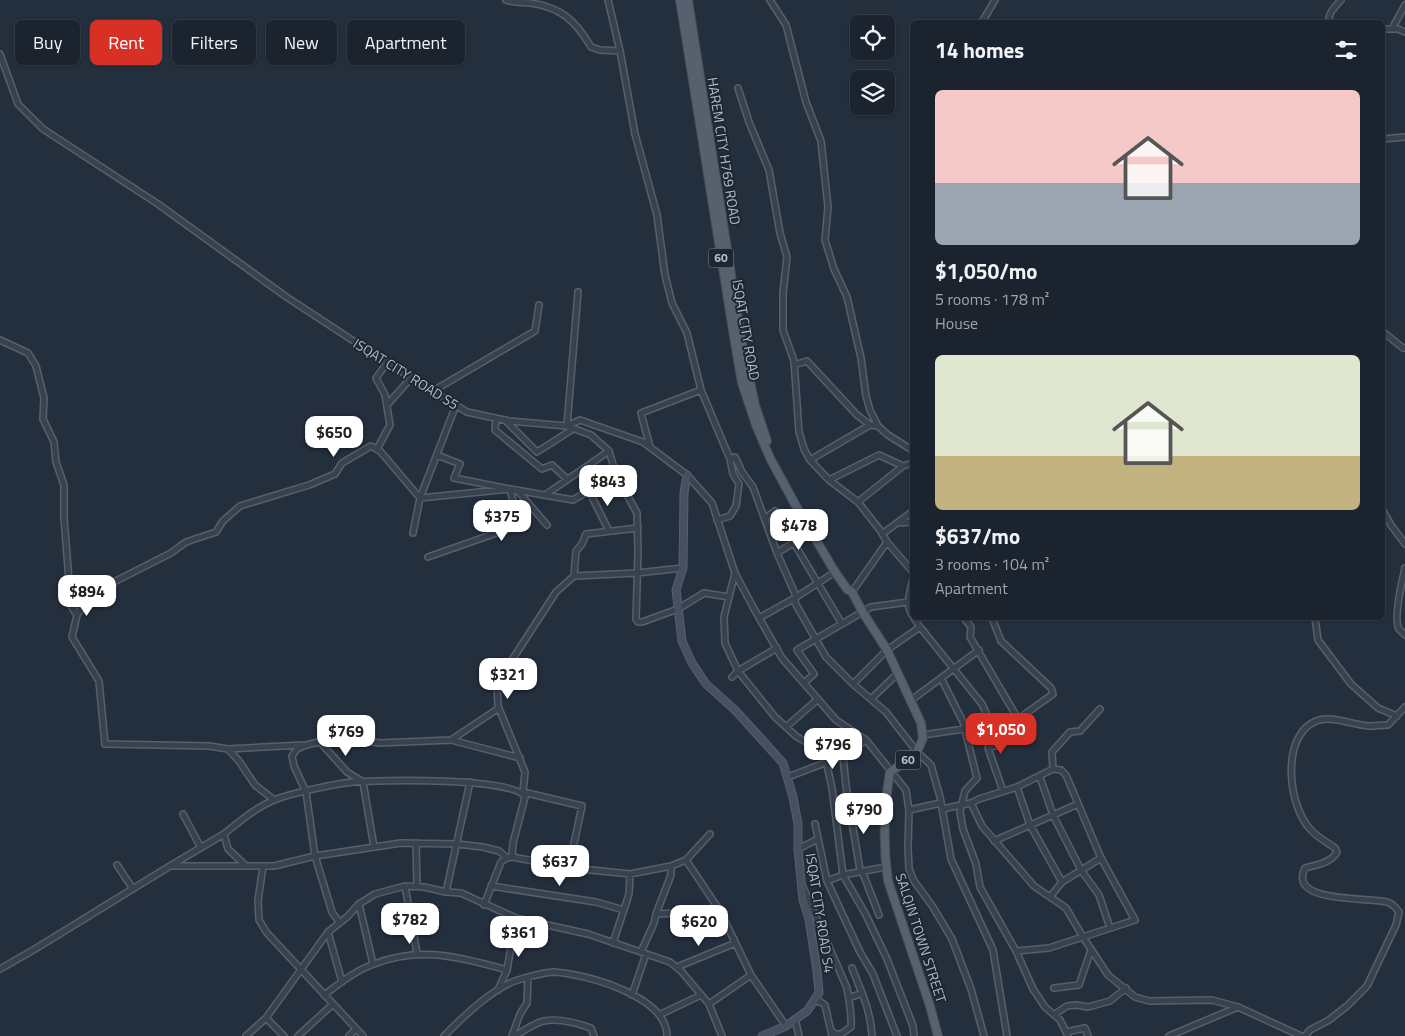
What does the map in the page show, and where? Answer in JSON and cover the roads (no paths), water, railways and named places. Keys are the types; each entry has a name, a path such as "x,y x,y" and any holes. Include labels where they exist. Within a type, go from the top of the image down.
{"main road":[{"name":"ISQAT CITY ROAD","path":"680,0 742,383 756,425 770,458 796,506"},
{"name":"HAREM CITY H769 ROAD","path":"688,0 740,338 755,405 772,454 796,506"},
{"name":"60","path":"796,506 835,572 847,589 852,592 887,650 920,723 923,738 917,752 913,757 890,772"},
{"name":"SALQIN TOWN STREET","path":"890,772 886,792 886,867 888,881 930,1006 938,1036"}],"street":[{"path":"506,0 531,3 566,16 582,32 591,47 600,50 620,51"},
{"path":"608,0 620,51 635,134 657,215 672,302 687,333 701,390 730,458 733,474 739,484 736,506 730,516 717,520"},
{"path":"770,0 786,25 802,86 821,141 828,207 825,240 834,269 847,297 861,358 866,396 870,410 878,426 888,435 910,449"},
{"path":"983,20 995,0"},
{"path":"1328,20 1331,11 1341,0"},
{"path":"1392,29 1405,5"},
{"path":"1385,29 1405,32"},
{"name":"ISQAT CITY ROAD S5","path":"0,54 18,104 43,130 158,204 284,296 387,363 467,412 505,420 567,426 580,420 643,442 687,475 712,503 736,573 782,658 836,720 866,740 906,790 909,810 909,869 914,881 933,907 952,939 971,989 984,1036"},
{"path":"738,88 768,170 775,197 780,233 787,257 783,294 783,330 794,364 799,432 804,449 810,460 829,480 858,502 887,542 910,569"},
{"path":"1385,139 1405,137"},
{"path":"578,292 567,426 591,435 609,451 616,475 636,513 638,528 636,619 638,622 642,622 678,609 704,593 729,597"},
{"path":"433,391 535,331 539,305"},
{"path":"1385,333 1405,348"},
{"path":"0,340 28,353 36,366 44,398 43,419 54,442 56,462 64,484 64,518 70,606 77,615"},
{"path":"794,364 807,361 857,414 870,425 878,426"},
{"path":"377,450 390,425 385,395 376,378 387,363"},
{"path":"387,405 412,378"},
{"path":"650,447 642,413 701,390"},
{"path":"413,534 420,498 456,405"},
{"path":"496,418 495,430 542,469 552,465 567,480"},
{"path":"505,420 537,452 573,429"},
{"path":"810,460 870,425"},
{"path":"420,498 377,450 371,446 342,464 335,474 309,485 240,506 223,521 216,532 186,542 171,553 104,587 86,602 77,615 72,637 100,682 105,744 209,746 228,749 306,745 344,736 379,743 451,740 520,758"},
{"path":"545,495 609,451"},
{"path":"437,455 460,464 454,478 573,500 616,475"},
{"path":"829,480 879,455 903,466"},
{"path":"730,458 735,456 742,472 752,487 777,553 796,596 795,603 815,640 829,661 886,712 917,752 931,765 951,860 993,950 1007,1036"},
{"path":"858,502 903,466 910,464"},
{"name":"ISQAT CITY ROAD S4","path":"687,475 684,493 684,568 676,590 682,641 692,663 706,684 736,710 782,763 788,777 798,824 798,849 803,900 809,919 817,971 818,993 814,1002"},
{"path":"420,498 510,489"},
{"path":"428,557 519,525 510,489"},
{"path":"518,490 547,525"},
{"path":"589,491 609,531"},
{"path":"765,518 775,511 842,624"},
{"path":"882,534 910,513"},
{"path":"1385,514 1405,544"},
{"path":"897,523 910,522"},
{"path":"574,576 576,551 582,544 586,534 638,528"},
{"path":"777,553 811,532"},
{"path":"852,592 887,542"},
{"path":"510,858 526,797 523,792 526,772 499,708 497,684 556,592 574,576 637,573 684,568"},
{"path":"1405,568 1399,598 1398,620 1399,628 1405,635"},
{"path":"759,618 795,598 835,572"},
{"path":"736,573 724,617 725,643 738,671 775,717 797,737 818,748 827,762 843,875 866,913 887,960 914,1036"},
{"path":"910,592 908,602 910,611"},
{"path":"804,683 814,674 797,650 871,607 908,602"},
{"path":"916,620 982,704 991,725 1003,744 988,748 1003,791"},
{"path":"966,620 971,627 970,637 1018,719"},
{"path":"993,620 1001,641 1051,688 1053,694 996,734"},
{"path":"1315,620 1318,640 1351,684 1378,708 1397,716"},
{"path":"853,684 887,650 920,627"},
{"path":"732,676 776,648"},
{"path":"910,701 979,650"},
{"path":"871,699 897,674"},
{"path":"941,678 966,729 977,778 965,791 960,812 962,829 976,864 980,887 1016,951 1033,989 1045,1007 1060,1020 1067,1034 1085,1028 1088,1036"},
{"path":"786,727 818,699"},
{"path":"971,804 982,826 994,841 1034,886 1066,908 1108,975 1135,997 1149,1001 1212,1000 1238,1007 1303,1036 1347,1006 1367,986 1396,925 1398,912 1393,904 1385,901 1340,898 1321,894 1308,889 1302,882 1301,876 1305,868 1334,858 1336,848 1310,830 1300,812 1292,791 1291,772 1295,749 1302,732 1315,722 1328,719 1370,726 1388,725 1405,707"},
{"path":"451,740 499,708"},
{"path":"1053,769 1052,752 1070,732 1080,731 1100,709"},
{"path":"923,735 991,725"},
{"path":"788,777 843,756 866,740"},
{"path":"320,742 347,772 363,782 374,847"},
{"path":"306,745 297,749 292,756 294,766 306,792 315,856 332,912 339,922"},
{"path":"228,749 239,761 254,785 274,800"},
{"path":"843,756 860,870 879,915"},
{"path":"909,810 971,804 979,799 1017,787 1053,769 1061,770 1066,775 1101,858 1135,920 1049,948 1016,951"},
{"path":"1040,777 1053,815 1081,870 1100,895 1110,928"},
{"path":"0,969 224,834 247,816 274,800 352,782 402,780 470,782 516,789 582,806 569,867"},
{"path":"446,892 470,782"},
{"path":"832,788 846,786"},
{"path":"1017,787 1030,825 1062,882"},
{"path":"994,841 1078,804"},
{"path":"183,814 201,848"},
{"path":"815,824 827,881 872,974 897,1036"},
{"path":"224,834 228,849 245,866"},
{"path":"170,866 274,866 315,856 402,843 416,843 457,844 499,851 510,858 630,874 672,866 686,860 710,834"},
{"path":"798,849 818,839"},
{"path":"416,843 417,886"},
{"path":"484,905 501,862 510,858"},
{"path":"1050,897 1062,882 1101,858"},
{"path":"686,860 720,911 751,975 786,1026"},
{"path":"117,865 133,890"},
{"path":"263,866 258,901 259,920 267,934 363,1036"},
{"path":"632,995 643,953 671,875 672,866"},
{"path":"827,881 843,875 886,867"},
{"path":"613,942 629,894 630,874"},
{"path":"404,886 417,954"},
{"path":"246,1036 266,1018 328,932 347,917 359,904 375,894 404,886 417,886 461,893 516,918 588,934 670,962 677,967 709,1004 722,1036"},
{"path":"491,886 596,902 624,910"},
{"path":"762,1036 786,1026 807,1011 814,1002 824,1005 831,1033 842,1034 851,1027 852,1020 847,988 802,887"},
{"path":"359,904 373,964"},
{"path":"656,914 720,911"},
{"path":"498,990 507,970 516,918"},
{"path":"328,932 342,982"},
{"path":"677,967 732,944 734,939"},
{"path":"1054,988 1079,986 1091,950"},
{"path":"324,995 373,964 417,954 440,954 463,958 507,970"},
{"path":"852,968 871,1022 872,1036"},
{"path":"444,1036 463,1017 498,990 520,979 553,972 591,979 644,1001 659,1015 667,1031 667,1036"},
{"path":"709,1004 751,975"},
{"path":"514,1036 520,1014 527,1003 528,978"},
{"path":"1054,1014 1068,1006 1088,1007 1110,1001 1126,988"},
{"path":"849,998 862,993"},
{"path":"659,1015 701,995"},
{"path":"298,1036 333,1004"},
{"path":"1169,1036 1238,1007"},
{"path":"266,1018 284,1036"},
{"path":"795,1019 799,1036"},
{"path":"514,1036 542,1021 554,1020 578,1023 591,1028 594,1036"},
{"path":"349,1036 356,1029"}]}
